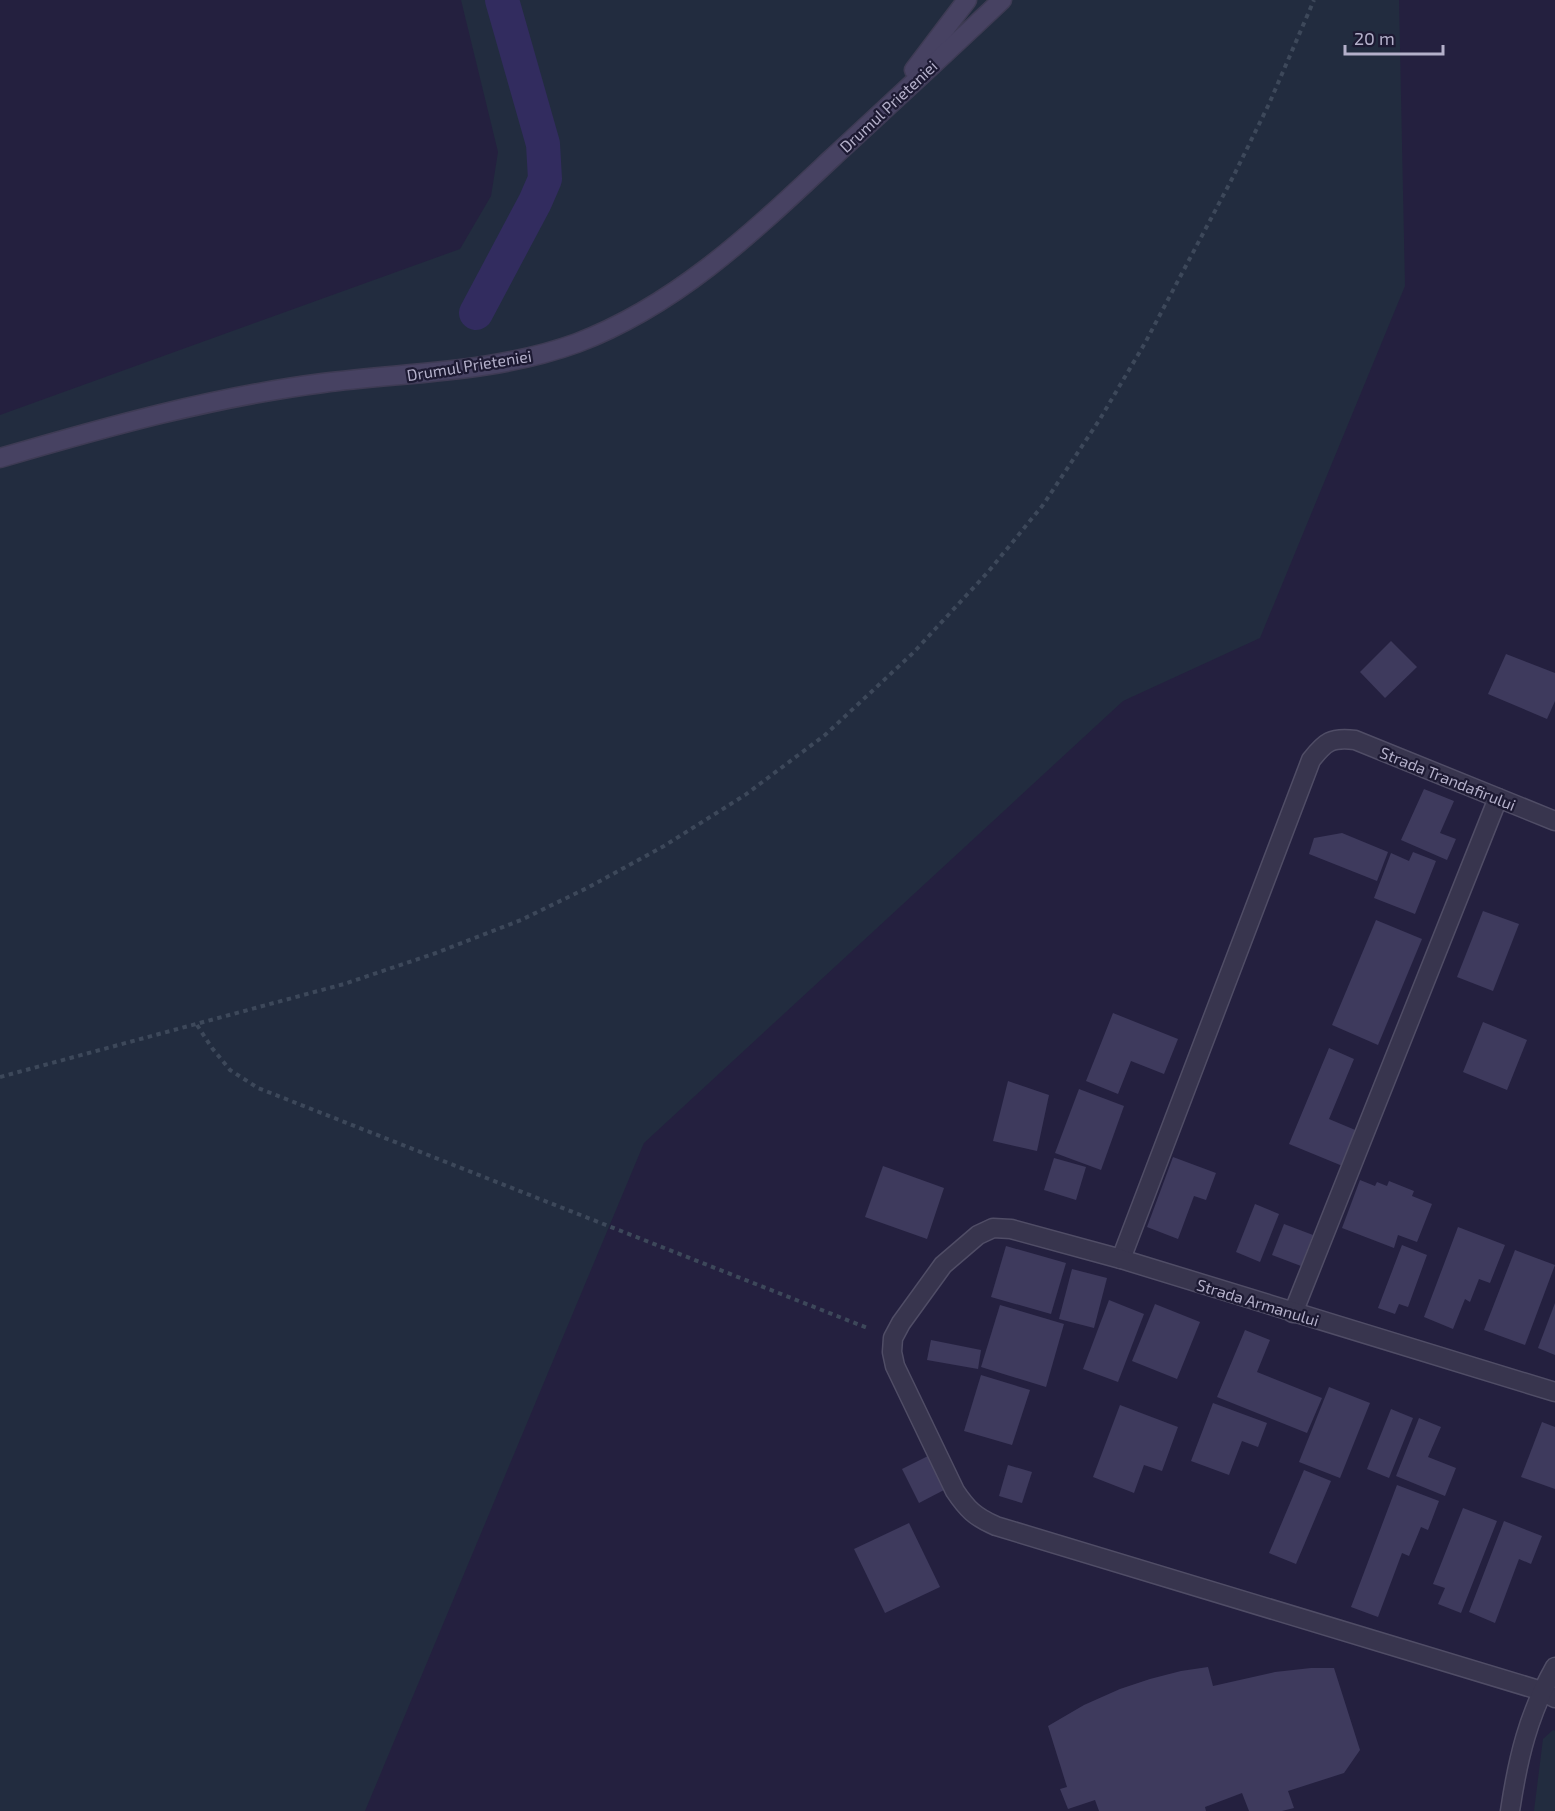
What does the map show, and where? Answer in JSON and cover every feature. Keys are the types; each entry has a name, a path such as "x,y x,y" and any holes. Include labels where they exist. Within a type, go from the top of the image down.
{"street":[{"path":"887,108 967,0"},
{"name":"Drumul Prieteniei","path":"0,458 89,432 208,403 323,383 434,373 497,364 577,343 650,308 712,265 768,218 1002,0"},
{"name":"Strada Trandafirului","path":"1121,1259 1311,760 1323,744 1340,738 1355,740 1555,821"},
{"path":"1293,1313 1498,798"},
{"name":"Strada Armanului","path":"893,1338 901,1323 943,1265 978,1235 993,1228 1011,1229 1121,1259 1555,1392"},
{"path":"893,1338 892,1352 896,1366 955,1491 966,1508 980,1519 1548,1694"},
{"path":"1510,1811 1522,1744 1530,1719 1548,1694 1555,1667"}],"path":[{"path":"0,1077 344,984 521,920 589,887 664,846 745,795 825,735 913,653 988,572 1043,505 1100,419 1145,343 1269,104 1314,0"},
{"path":"197,1025 230,1070 258,1088 893,1338"}],"shaded area":[{"path":"461,0 1399,0 1405,286 1260,638 1123,701 644,1143 365,1811 0,1811 0,415 460,249 491,196 498,152"},
{"path":"1553,1730 1555,1731 1555,1811 1534,1811 1543,1739"}],"building":[{"path":"1391,641 1417,667 1385,698 1360,672"},
{"path":"1506,654 1555,673 1555,701 1547,719 1488,694"},
{"path":"1424,789 1454,801 1440,833 1456,839 1447,860 1401,840"},
{"path":"1342,833 1388,852 1377,881 1309,854 1314,838"},
{"path":"1413,852 1436,861 1415,914 1374,898 1391,853 1409,861"},
{"path":"1483,911 1519,924 1493,991 1457,977"},
{"path":"1376,920 1422,939 1378,1045 1332,1025"},
{"path":"1113,1013 1178,1039 1164,1074 1131,1061 1118,1094 1086,1081"},
{"path":"1483,1022 1527,1040 1507,1090 1463,1072"},
{"path":"1329,1048 1354,1059 1329,1119 1360,1132 1345,1167 1289,1144"},
{"path":"1008,1081 1049,1095 1037,1151 993,1141"},
{"path":"1079,1089 1124,1106 1101,1170 1055,1153"},
{"path":"1173,1157 1216,1173 1206,1200 1194,1196 1178,1239 1147,1227"},
{"path":"1054,1158 1086,1167 1076,1200 1044,1190"},
{"path":"883,1166 944,1188 927,1239 865,1217"},
{"path":"1360,1180 1375,1186 1377,1182 1387,1186 1389,1181 1414,1191 1412,1196 1432,1204 1417,1242 1398,1235 1394,1248 1342,1228"},
{"path":"1255,1204 1279,1214 1260,1262 1236,1252"},
{"path":"1284,1224 1313,1235 1301,1266 1272,1255"},
{"path":"1458,1227 1505,1245 1490,1283 1479,1279 1470,1302 1465,1299 1453,1329 1424,1317"},
{"path":"1402,1245 1427,1255 1408,1307 1399,1304 1395,1314 1378,1308"},
{"path":"1006,1246 1066,1263 1051,1314 991,1297"},
{"path":"1515,1250 1555,1265 1525,1345 1484,1330"},
{"path":"1072,1269 1107,1278 1094,1328 1059,1319"},
{"path":"1109,1300 1144,1314 1118,1382 1083,1369"},
{"path":"1555,1303 1555,1355 1538,1348"},
{"path":"1155,1304 1200,1322 1177,1379 1132,1361"},
{"path":"1000,1305 1064,1324 1046,1387 981,1367"},
{"path":"1245,1330 1270,1340 1257,1372 1322,1398 1307,1433 1217,1397"},
{"path":"931,1340 981,1350 978,1369 927,1360"},
{"path":"981,1375 1030,1390 1012,1445 964,1431"},
{"path":"1329,1387 1370,1403 1340,1478 1299,1462"},
{"path":"1213,1403 1267,1423 1258,1447 1242,1441 1229,1475 1191,1461"},
{"path":"1120,1405 1178,1427 1162,1471 1144,1465 1134,1493 1093,1477"},
{"path":"1391,1409 1413,1418 1389,1478 1367,1469"},
{"path":"1419,1418 1441,1427 1428,1457 1456,1468 1445,1496 1396,1476"},
{"path":"1542,1422 1555,1427 1555,1489 1521,1477"},
{"path":"928,1456 944,1490 919,1503 902,1469"},
{"path":"1008,1465 1032,1472 1022,1503 999,1496"},
{"path":"1304,1470 1331,1481 1296,1564 1269,1553"},
{"path":"1397,1485 1439,1501 1428,1530 1421,1527 1409,1556 1402,1553 1378,1617 1351,1607"},
{"path":"1463,1508 1497,1521 1461,1613 1438,1604 1445,1588 1433,1584"},
{"path":"1504,1521 1542,1536 1531,1564 1519,1559 1495,1623 1469,1612"},
{"path":"909,1523 940,1587 885,1613 854,1549"},
{"path":"1208,1667 1213,1686 1275,1672 1334,1668 1360,1750 1344,1773 1288,1791 1294,1808 1282,1811 1249,1811 1242,1793 1205,1807 1206,1811 1099,1811 1095,1800 1068,1809 1060,1789 1067,1787 1048,1726 1084,1705 1120,1689 1181,1671"}],"waterway":[{"path":"476,313 545,179 543,144 502,0"}]}
